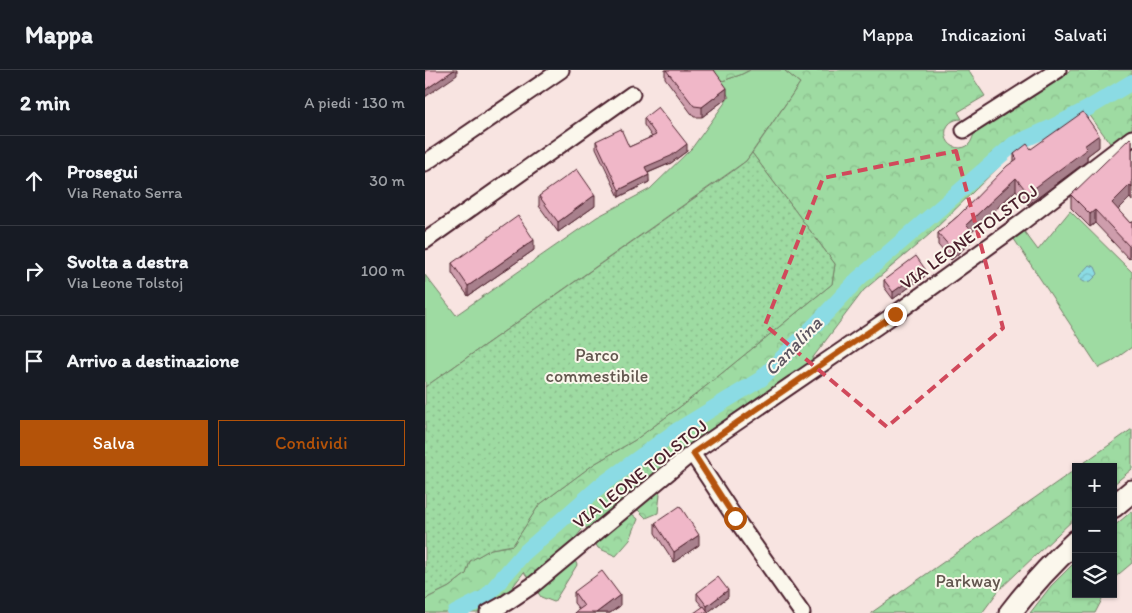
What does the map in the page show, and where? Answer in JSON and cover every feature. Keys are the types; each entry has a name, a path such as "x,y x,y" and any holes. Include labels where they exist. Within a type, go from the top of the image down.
{"main road":[{"path":"1117,503 1132,491"},
{"path":"1010,613 1054,561 1072,545"}],"street":[{"path":"425,163 561,70"},
{"path":"965,130 1058,70"},
{"path":"425,241 632,94"},
{"name":"VIA LEONE TOLSTOJ","path":"489,613 533,584 693,453 895,314 1021,223 1132,138"},
{"path":"693,453 735,518 802,613"}],"highlighted area":[{"path":"956,151 1003,328 887,427 765,325 823,178"}],"green space":[{"path":"712,70 750,70 719,82"},
{"path":"750,70 784,70 800,83 746,161 425,387 425,275 456,315 597,217 650,189 692,148 729,97 719,82"},
{"path":"784,70 968,70 985,96 958,112 962,119 955,120 947,128 946,134 949,143 954,147 960,148 967,146 971,142 975,132 981,127 1071,70 1132,70 1132,131 1112,146 1086,110 1016,150 930,234 864,290 798,376 788,376 688,446 654,479 660,494 658,513 646,518 638,510 631,513 638,519 630,540 616,556 598,548 585,526 569,546 577,565 554,602 541,597 524,572 505,597 481,613 425,613 425,601 449,587 466,574 470,561 491,549 513,545 539,505 594,464 635,440 685,403 832,284 835,264 752,153 800,83"},
{"name":"Parco commestibile","path":"752,153 835,264 832,284 685,403 635,440 594,464 539,505 513,545 491,549 470,561 466,574 449,587 425,601 425,387 730,173 746,161"},
{"path":"1070,211 1132,272 1132,347 1099,368 1012,236 1023,230 1038,250"},
{"path":"1132,429 1132,469 1117,482 1117,463 1084,463"},
{"name":"Parkway","path":"1072,472 1072,521 999,590 982,613 871,613"},
{"path":"1132,511 1132,563 1117,576 1117,553 1117,524"},
{"name":"Parkway","path":"1072,565 1072,598 1103,598 1095,613 1030,613 1051,586"}],"water":[{"path":"1089,265 1095,267 1098,274 1091,281 1084,282 1079,276"}],"building":[{"path":"425,70 454,70 425,90"},
{"path":"666,70 714,70 727,88 702,107 694,106"},
{"path":"658,107 687,144 671,156 645,167 649,175 619,190 596,141 621,129 629,147 656,135 644,118"},
{"path":"1083,112 1099,135 1084,146 1087,149 1028,193 1016,178 966,225 971,230 951,248 938,233 958,216 1007,166 1017,159 1014,154 1027,144 1031,149"},
{"path":"1130,138 1132,140 1132,188 1130,185 1112,203 1130,223 1132,221 1132,243 1129,246 1095,210 1090,214 1071,195"},
{"path":"577,169 595,195 558,222 539,196"},
{"path":"518,216 534,240 468,286 452,263"},
{"path":"916,256 925,269 893,292 884,280"},
{"path":"680,506 699,535 674,552 655,523"},
{"path":"602,571 620,595 596,613 574,613 584,606 574,592"},
{"path":"718,577 728,590 707,606 697,593"},
{"path":"704,606 709,613 694,613"}],"waterway":[{"name":"Canalina","path":"455,613 486,597 523,554 600,486 676,431 761,379 858,279 1014,144 1087,109 1132,82"}],"route":[{"path":"735,518 693,453 895,314"}]}
